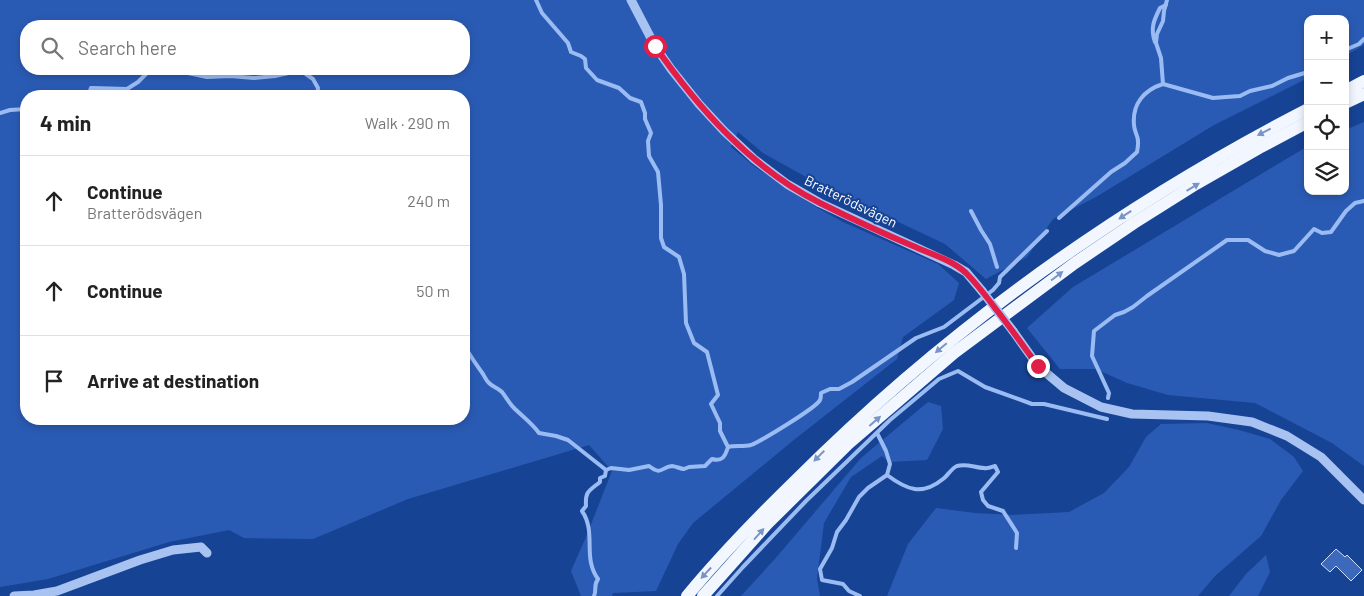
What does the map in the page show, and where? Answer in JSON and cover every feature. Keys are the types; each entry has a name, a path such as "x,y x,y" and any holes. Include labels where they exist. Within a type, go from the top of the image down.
{"main road":[{"path":"1349,89 1364,82"},
{"path":"1349,101 1364,94"},
{"path":"687,596 759,516 840,436 946,344 1069,252 1128,212 1253,138 1304,111"},
{"path":"703,596 767,524 848,444 954,353 1075,263 1134,223 1204,180 1304,124"}],"street":[{"name":"Bratterödsvägen","path":"631,0 655,46 671,69 705,111 740,148 787,184 820,203 966,272 1038,366 1064,388 1101,407 1132,414 1208,416 1252,422 1287,436 1321,457 1364,500"},
{"path":"14,596 57,591 140,560 173,550 201,547 207,553"}],"shaded area":[{"path":"0,0 1364,0 1364,45 1349,54 1349,15 1304,15 1304,80 1214,125 1096,197 1053,219 1027,257 986,279 945,244 824,187 763,153 738,132 731,147 755,167 816,207 843,222 938,264 959,283 954,300 903,337 897,359 795,439 693,523 678,544 656,591 613,593 612,596 581,596 571,571 612,471 589,445 408,499 313,539 244,538 229,530 169,542 48,579 0,587"},
{"path":"1364,122 1364,466 1332,443 1255,403 1168,395 1127,383 1096,369 1060,369 1027,328 1073,287 1304,148 1304,195 1349,195 1349,128"},
{"path":"928,402 941,406 943,429 927,460 889,462 882,456 851,477 824,523 817,578 820,596 741,596 861,458"},
{"path":"1207,423 1270,439 1294,457 1303,471 1281,500 1261,536 1215,576 1198,596 887,596 908,544 936,508 1013,515 1069,512 1104,493 1129,467 1146,437 1161,424"},
{"path":"1266,555 1270,572 1258,596 1229,596 1246,574"}],"building":[{"path":"1336,549 1345,557 1347,555 1362,570 1351,581 1336,566 1330,572 1321,564"}],"waterway":[{"path":"536,0 542,13 568,43 571,52 585,59 586,68 597,80 619,88 630,98 641,102 651,133 648,141 649,156 658,172 661,238 664,247 679,257 684,274 686,323 694,343 707,352 718,395 711,404 720,423 720,431 728,447"},
{"path":"1059,218 1111,172 1137,152 1138,140 1134,128 1137,104 1150,90 1163,84 1161,58 1156,43 1167,0"},
{"path":"1155,42 1153,32 1154,20 1160,8 1166,5"},
{"path":"1349,48 1359,44 1364,39"},
{"path":"1163,84 1213,98 1240,96 1304,73"},
{"path":"90,90 91,88 127,89 145,75"},
{"path":"198,75 254,78 280,75"},
{"path":"307,75 313,79 318,90"},
{"path":"0,113 20,109"},
{"path":"1108,398 1109,393 1092,356 1094,331 1115,315 1133,307 1227,240 1248,240 1265,251 1279,255 1294,251 1314,229 1322,233 1331,232 1346,211 1355,203 1364,201"},
{"path":"971,211 990,244 997,267"},
{"path":"594,596 598,579 593,571 589,528 582,511 586,506 588,492 600,482 600,478 605,476 606,470 611,468 629,470 649,466 659,471 672,466 684,469 705,466 712,459 718,460 723,458 728,447 748,446 757,442 809,410 820,400 821,393 830,389 839,389 916,338 944,327 993,290 999,283 1000,277 1047,231"},
{"path":"470,356 487,381 502,392 512,406 539,433 568,440 606,470"},
{"path":"717,596 806,501 890,420 939,379 958,371 985,387 1032,404 1044,404 1107,419"},
{"path":"860,596 849,591 843,584 822,580 820,569 832,548 837,532 859,497 868,488 887,475 890,464 877,433"},
{"path":"887,475 908,487 921,489 928,488 943,479 957,466 964,465 981,468 995,466 998,472 981,492 983,500 988,506 1003,511 1017,533 1016,548"}],"route":[{"path":"655,46 699,104 740,148 787,184 820,203 911,246 944,259 966,272 1038,366"}]}
